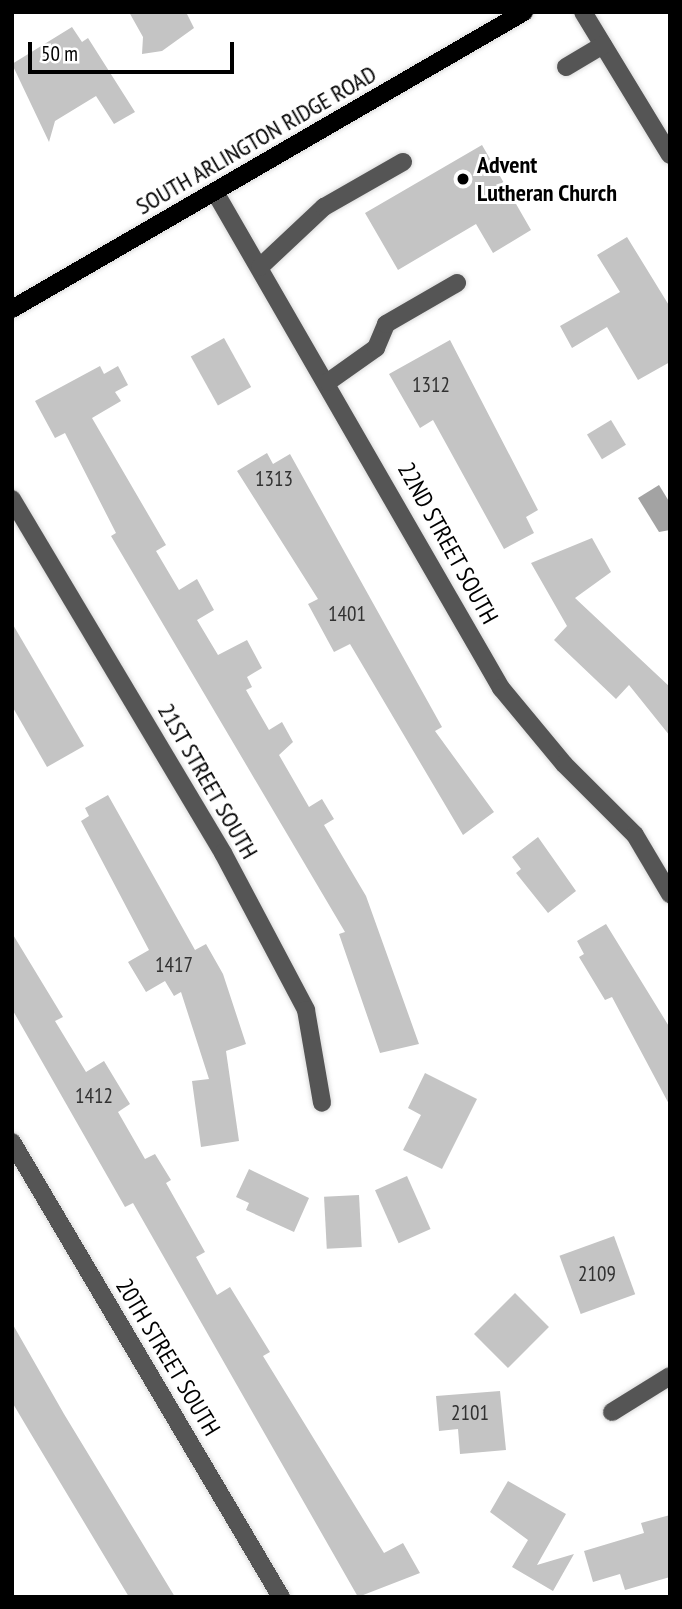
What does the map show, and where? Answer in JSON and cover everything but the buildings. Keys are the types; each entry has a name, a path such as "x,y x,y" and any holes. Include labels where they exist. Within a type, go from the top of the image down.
{"main road":[{"name":"SOUTH ARLINGTON RIDGE ROAD","path":"12,309 524,12"}],"street":[{"path":"583,12 670,155"},
{"path":"566,67 603,45"},
{"path":"260,267 324,207 402,162"},
{"name":"22ND STREET SOUTH","path":"215,192 328,382 501,688 564,764 635,835 670,894"},
{"path":"328,382 376,348 386,324 457,282"},
{"name":"21ST STREET SOUTH","path":"12,499 223,853 306,1010 322,1103"},
{"name":"20TH STREET SOUTH","path":"12,1142 281,1597"},
{"path":"612,1412 670,1376"}],"shaded area":[{"path":"659,485 670,503 670,530 659,532 638,498"}],"place":[{"name":"Advent Lutheran Church","path":"463,179"}]}
